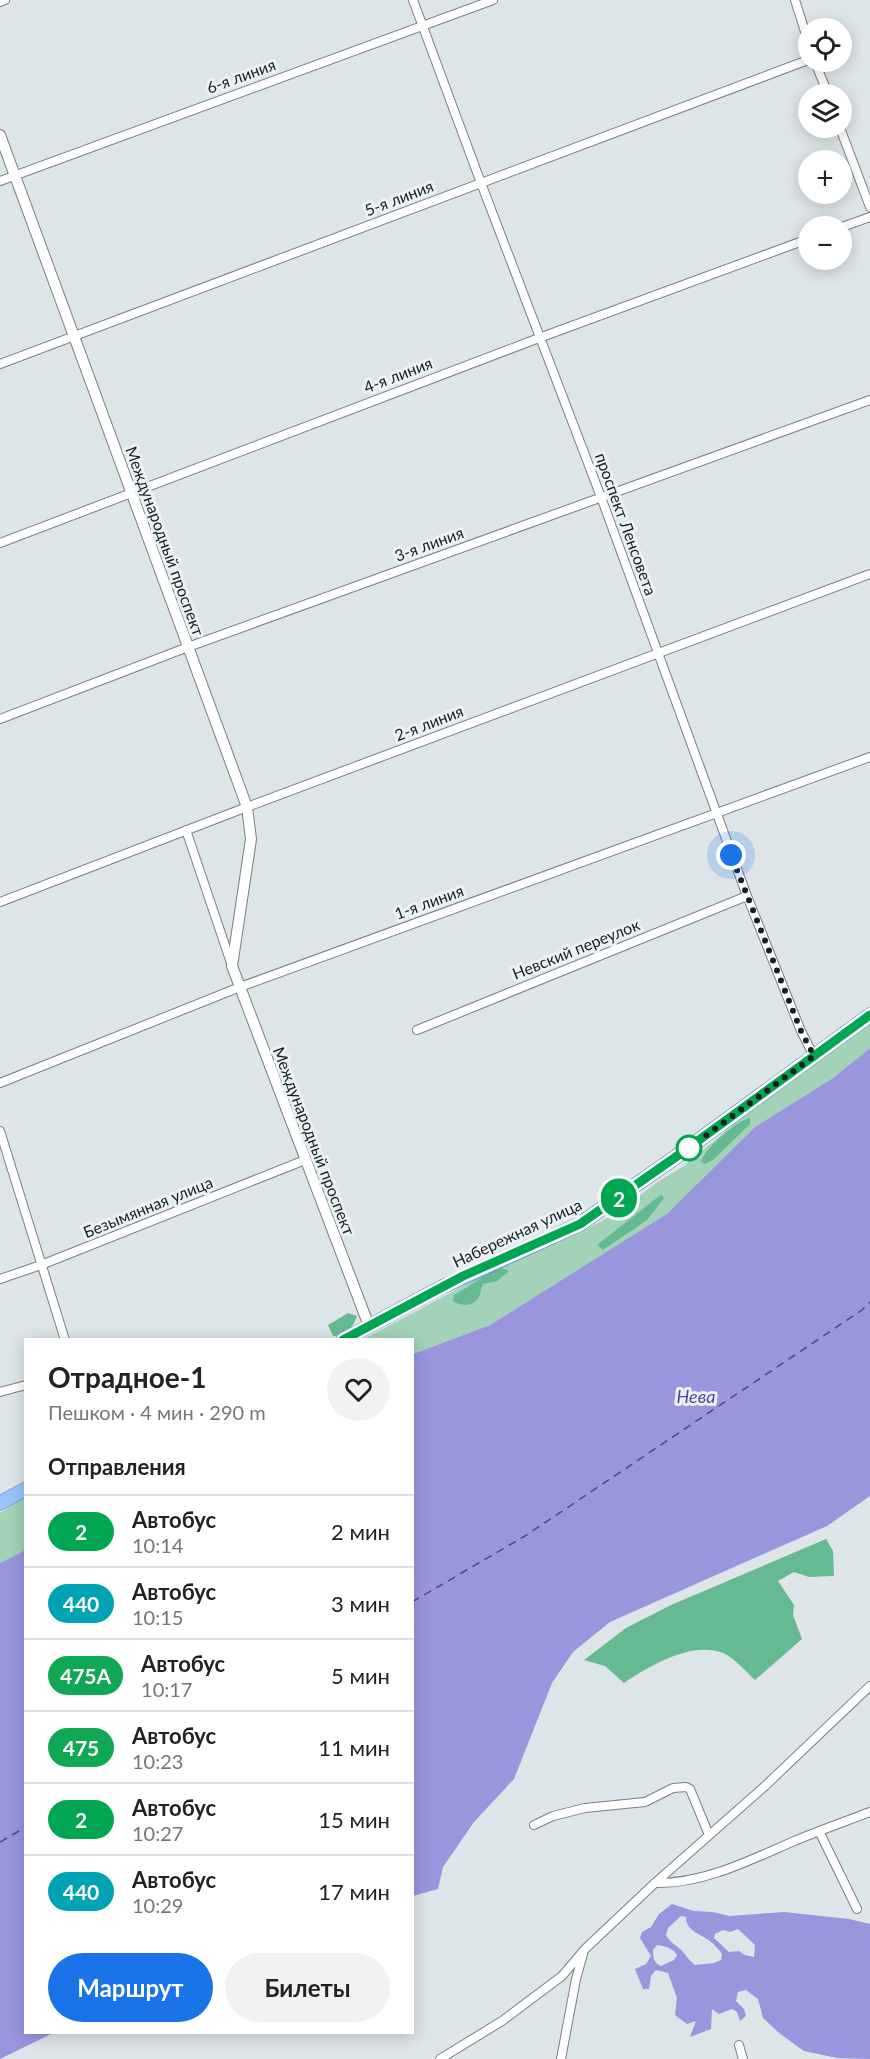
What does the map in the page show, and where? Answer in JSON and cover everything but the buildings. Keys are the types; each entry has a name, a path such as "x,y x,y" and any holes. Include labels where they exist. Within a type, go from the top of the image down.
{"main road":[{"name":"Набережная улица","path":"348,1338 485,1266 580,1224 664,1166 870,1015"},
{"path":"0,1503 24,1490"}],"street":[{"path":"0,2 5,0"},
{"name":"проспект Ленсовета","path":"413,0 601,497 747,896 801,1031 814,1056"},
{"name":"6-я линия","path":"0,181 493,0"},
{"path":"795,0 801,18"},
{"name":"5-я линия","path":"0,364 798,64"},
{"name":"Международный проспект","path":"0,135 247,807 251,840 232,966"},
{"path":"844,138 870,207"},
{"path":"852,223 870,217"},
{"name":"4-я линия","path":"0,543 539,338 798,243"},
{"name":"3-я линия","path":"0,719 188,647 870,399"},
{"name":"2-я линия","path":"0,902 870,574"},
{"name":"1-я линия","path":"0,1083 240,987 870,757"},
{"name":"Международный проспект","path":"186,830 232,966 369,1326"},
{"name":"Невский переулок","path":"417,1030 747,896"},
{"path":"0,1131 64,1338"},
{"name":"Безымянная улица","path":"0,1279 41,1265 305,1160"},
{"path":"0,1392 24,1386"},
{"path":"440,2059 502,2021 562,1976 585,1949 655,1883 765,1786 870,1686"},
{"path":"534,1825 553,1816 585,1808 645,1802 673,1788 686,1787 690,1789 709,1835"},
{"path":"655,1883 694,1880 731,1868 870,1812"},
{"path":"819,1831 857,1909"},
{"path":"561,2059 576,1979 585,1949"},
{"path":"739,2045 743,2059"}],"green space":[{"path":"870,1023 870,1048 833,1078 755,1127 668,1214 490,1325 414,1354 414,1338 366,1338 484,1275 585,1230 618,1212 656,1183 684,1166 752,1109"},
{"path":"750,1118 750,1124 713,1160 705,1164 701,1162 721,1136"},
{"path":"662,1195 664,1198 647,1220 603,1250 597,1245 658,1197"},
{"path":"499,1268 508,1270 508,1272 497,1281 483,1284 478,1298 472,1304 464,1305 453,1301 454,1295"},
{"path":"348,1313 357,1316 353,1324 345,1333 333,1336 328,1325"},
{"path":"24,1498 24,1551 0,1563 0,1513"},
{"path":"826,1539 833,1551 834,1576 809,1577 794,1572 778,1581 794,1605 793,1615 802,1639 755,1680 727,1655 711,1650 698,1650 671,1657 624,1683 605,1666 584,1660 626,1628 671,1605"}],"water":[{"name":"Нева","path":"870,1048 870,1496 827,1526 610,1622 573,1652 552,1683 514,1779 474,1822 443,1867 438,1889 414,1896 414,1354 490,1325 667,1214 755,1127 833,1078"},
{"path":"24,1551 24,2034 51,2034 0,2059 0,1563"},
{"path":"672,1904 694,1911 729,1916 784,1912 849,1919 870,1924 870,2059 837,2058 804,2051 763,2018 758,1999 746,1990 738,1992 736,2001 744,2009 746,2016 740,2021 737,2012 732,2009 719,2014 712,2009 711,2029 690,2037 696,2021 687,2024 675,2015 677,1998 668,1973 656,1970 651,1976 649,1989 643,1989 635,1969 646,1964 651,1956 640,1938 642,1932 651,1927 659,1914","holes":["681,1916 686,1917 689,1926 717,1948 722,1954 721,1960 695,1965 670,1941 666,1935 668,1928","738,1929 755,1945 754,1957 739,1951 729,1952 714,1938 715,1934 723,1930 730,1932","657,1945 663,1946 671,1949 677,1955 674,1960 661,1966 654,1960 653,1950"]}],"ferry route":[{"path":"414,1601 525,1536 862,1310 870,1302"},
{"path":"0,1842 24,1828"}],"bus line":[{"name":"2","path":"347,1338 463,1276 580,1224 870,1015"}],"route":[{"path":"689,1148 814,1056 801,1031 731,855"}]}
